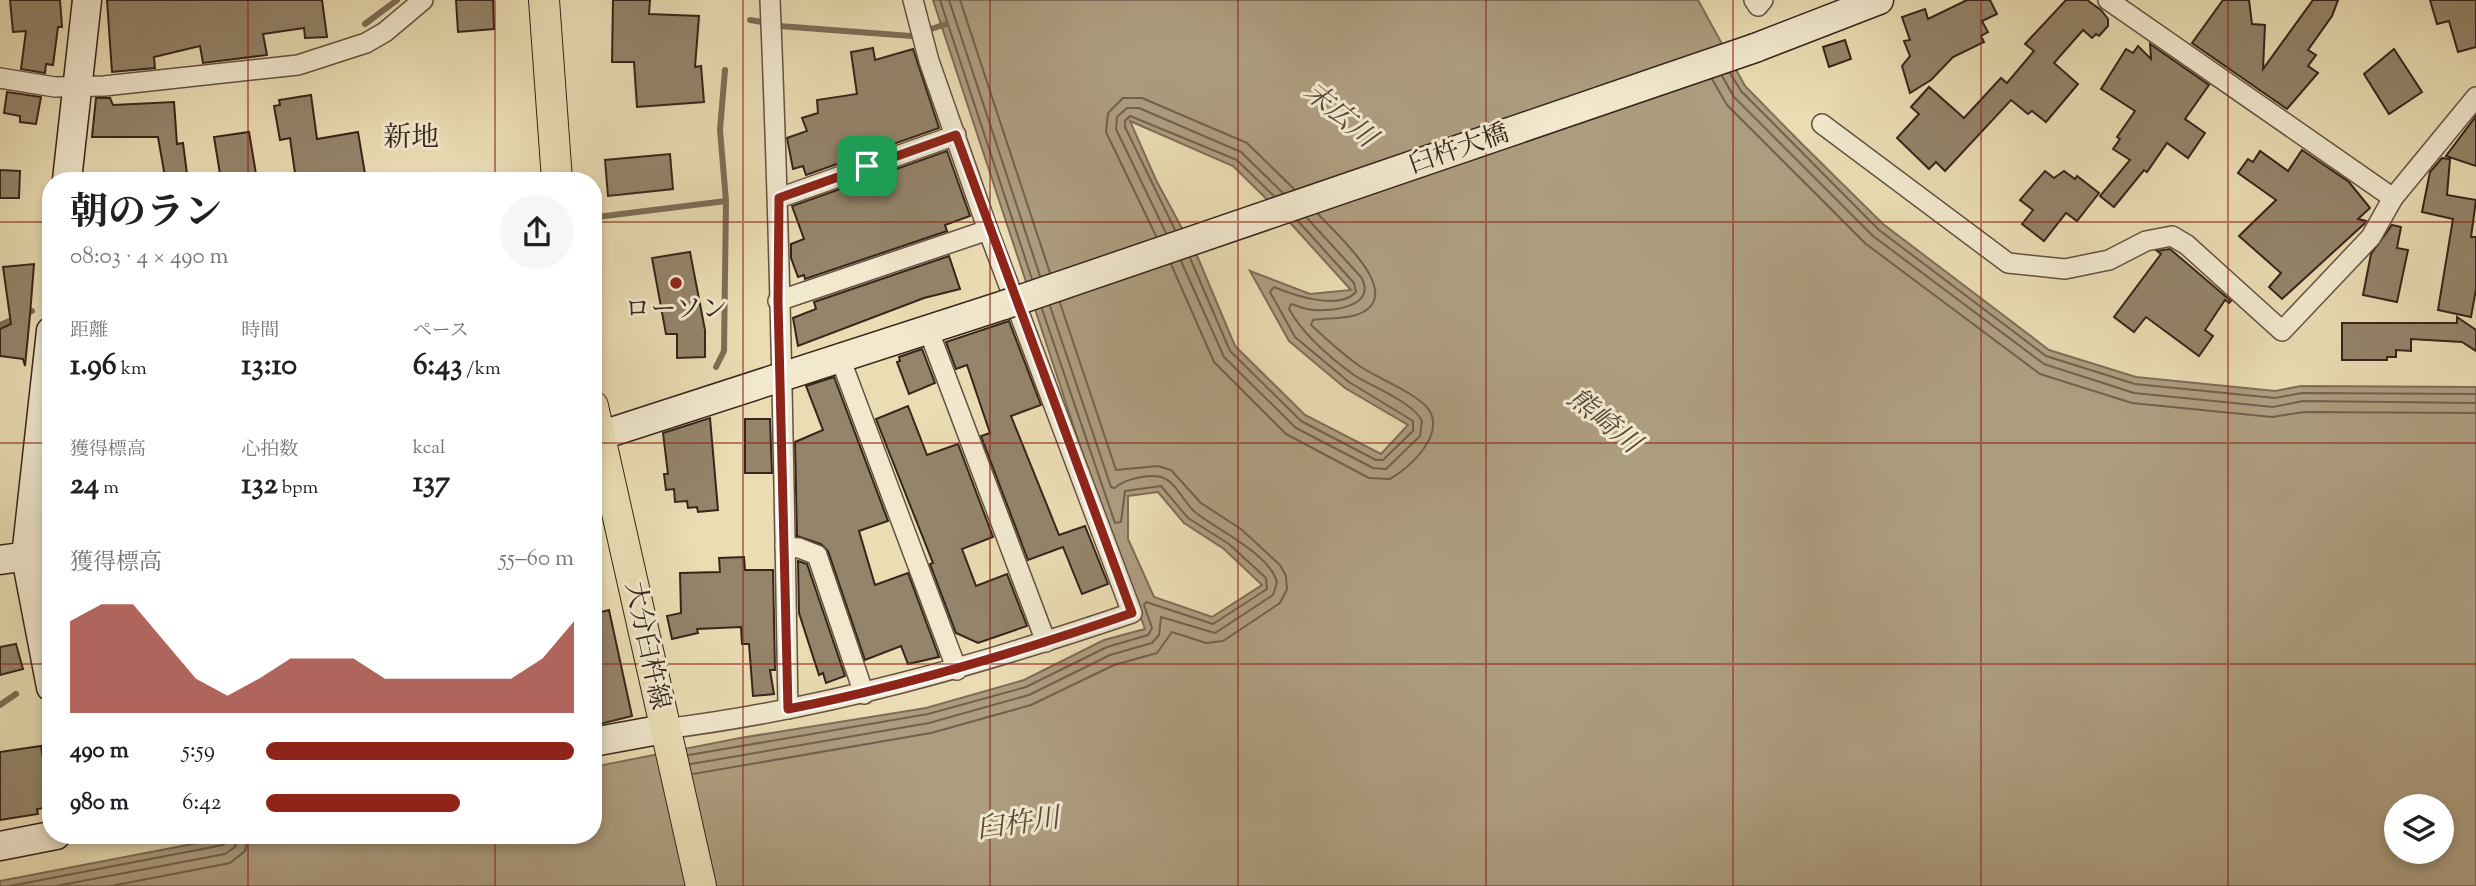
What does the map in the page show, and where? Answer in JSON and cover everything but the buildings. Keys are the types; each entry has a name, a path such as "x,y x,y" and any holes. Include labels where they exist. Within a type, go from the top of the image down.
{"main road":[{"path":"544,0 557,172"},
{"name":"大分臼杵線","path":"602,463 701,886"}],"street":[{"path":"68,172 87,0"},
{"path":"0,78 78,87 299,65 366,43 385,32 423,0"},
{"path":"770,0 779,198 778,301 782,377 788,709"},
{"path":"602,741 666,736 864,694 957,670 1132,613 988,230 929,61 913,0"},
{"path":"1754,0 1758,6 1763,0"},
{"name":"臼杵大橋","path":"602,435 1004,305 1755,48 1879,0"},
{"path":"2108,0 2393,198"},
{"path":"1822,124 2008,263 2065,269 2109,260 2146,241 2172,236 2187,245 2282,331 2371,237 2393,198 2476,97"},
{"path":"779,198 956,135"},
{"path":"778,301 988,230"},
{"path":"928,329 1046,642"},
{"path":"840,358 957,670"},
{"path":"42,409 25,557 42,642"},
{"path":"785,547 799,548 817,555 864,694"},
{"path":"0,846 42,838"}],"water":[{"path":"933,0 1698,0 1745,86 1802,144 1883,224 2049,350 2136,377 2275,391 2301,386 2476,387 2476,886 0,886 0,881 192,844 602,844 602,765 740,738 926,708 1024,680 1104,640 1145,629 1093,485","holes":["1130,121 1233,166 1284,216 1351,290 1310,294 1250,271 1289,341 1345,388 1408,425 1381,454 1305,415 1235,346 1198,258 1156,180","1158,492 1184,523 1224,549 1262,585 1212,617 1154,597 1128,539 1128,496"]}],"waterway":[{"path":"365,24 397,0"},
{"path":"750,20 762,22"},
{"path":"931,29 946,24"},
{"path":"779,26 911,36"},
{"path":"716,367 724,351 726,201 720,130 725,70"},
{"path":"602,216 726,201"},
{"path":"0,325 32,311"},
{"path":"0,705 16,694"}],"place":[{"name":"ローソン","path":"676,283"}],"district":[{"name":"新地","path":"411,139"}],"route":[{"path":"956,135 988,230 1132,613 957,670 864,694 788,709 782,377 778,301 779,198 867,166 956,135"}],"water label":[{"name":"末広川","path":"1339,116"},
{"name":"熊崎川","path":"1603,422"},
{"name":"臼杵川","path":"1018,825"}]}
